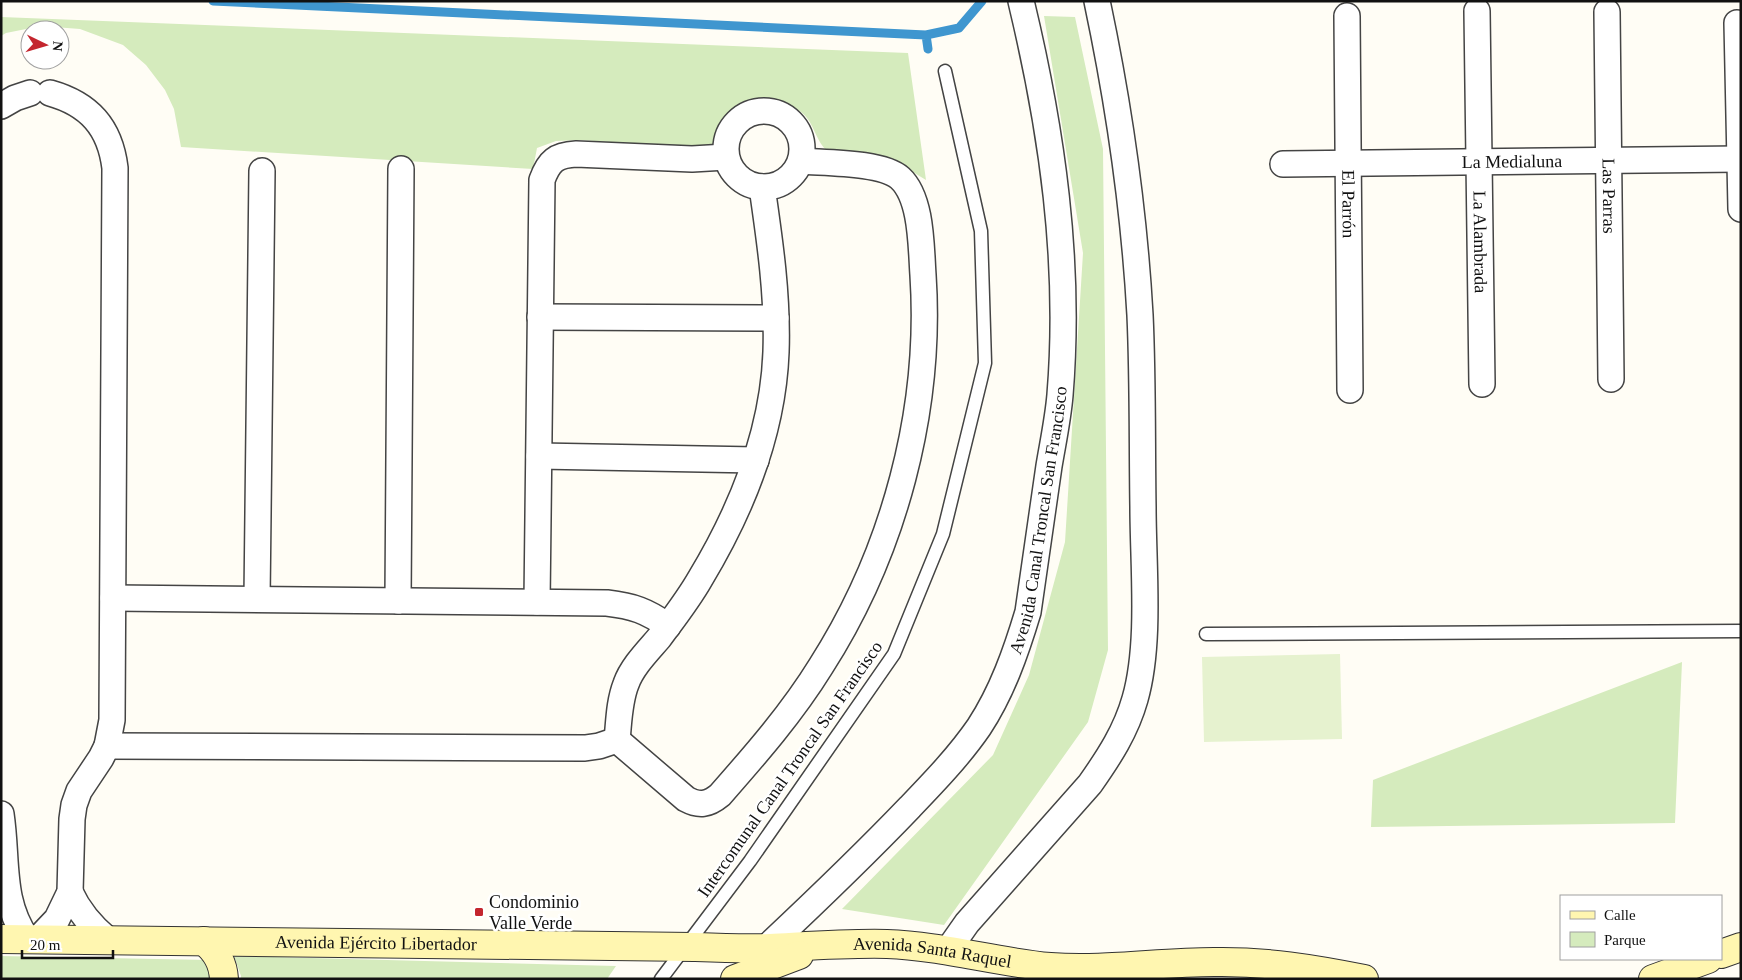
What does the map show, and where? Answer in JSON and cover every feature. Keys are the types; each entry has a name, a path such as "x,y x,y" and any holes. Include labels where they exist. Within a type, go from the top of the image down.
{"main road":[{"name":"Avenida Ejército Libertador","path":"22,939 766,948 830,944"},
{"path":"204,941 214,950 220,960 224,979"},
{"name":"Avenida Santa Raquel","path":"830,944 888,944 948,950 999,960 1051,967 1123,968 1211,962 1247,962 1286,965 1364,979"},
{"path":"735,979 774,963 830,944"},
{"path":"1722,954 1741,947"},
{"path":"1653,979 1705,960"}],"street":[{"name":"Avenida Canal Troncal San Francisco","path":"766,948 878,840 963,749 1002,686 1018,645 1028,612 1060,395 1062,319 1060,243 1055,178 1045,113 1020,1"},
{"path":"948,950 967,922 1090,784 1104,765 1126,724 1135,698 1140,672 1144,613 1139,308 1122,134 1097,1"},
{"name":"La Alambrada","path":"1477,12 1482,384"},
{"name":"Las Parras","path":"1607,12 1611,379"},
{"name":"El Parrón","path":"1347,16 1350,390"},
{"path":"1737,23 1741,209"},
{"path":"1,106 15,98 40,93 64,97 78,104 90,113 108,138 113,152 115,168 112,720 107,746 79,791 74,804 70,892 57,919 22,939 10,918 2,893 3,829 1,814"},
{"path":"760,110 773,111 784,116 794,124 803,148 801,161 796,172 787,181 775,186 762,187 750,185 739,179 731,169 726,156 726,144 730,131 737,121 748,114 760,110"},
{"path":"537,602 542,180 546,169 553,160 564,155 576,154 692,160 726,156"},
{"name":"La Medialuna","path":"1283,164 1740,159"},
{"path":"617,740 686,799 694,803 704,804 713,801 763,746 794,707 822,665 868,577 886,530 913,434 921,376 924,338 924,290 915,204 906,184 887,170 874,167 801,161"},
{"path":"398,601 401,169"},
{"path":"257,599 262,171"},
{"path":"617,740 620,703 626,682 632,671 694,590 717,552 739,507 756,460 766,424 776,354 776,318 771,245 762,187"},
{"path":"540,317 776,318"},
{"path":"539,456 756,460"},
{"path":"113,598 607,603 624,605 652,615 668,626"},
{"path":"107,746 585,748 617,740"},
{"path":"70,892 82,913 94,928 108,940"}],"lane":[{"name":"Intercomunal Canal Troncal San Francisco","path":"661,979 750,861 894,654 943,534 985,363 982,231 945,70"},
{"path":"1206,634 1741,631"}],"green space":[{"path":"1044,16 1075,17 1103,149 1108,650 1088,722 944,925 842,909 993,755 1029,675 1065,542 1083,253"},
{"path":"1,17 908,53 926,180 898,163 826,150 809,121 801,112 782,104 766,102 758,102 742,109 713,149 580,140 556,141 537,148 533,169 181,147 174,109 165,90 146,65 123,45 80,29 70,28 70,20 20,20 20,30 1,36"},
{"path":"1340,654 1342,739 1204,742 1202,657"},
{"path":"1682,662 1675,823 1371,827 1373,780"},
{"path":"1,956 209,960 216,979 1,979"},
{"path":"234,956 616,966 607,979 241,979"}],"waterway":[{"path":"213,1 926,35"},
{"path":"928,49 926,35 959,28 982,1"}],"place":[{"name":"Condominio Valle Verde","path":"479,912"}]}
